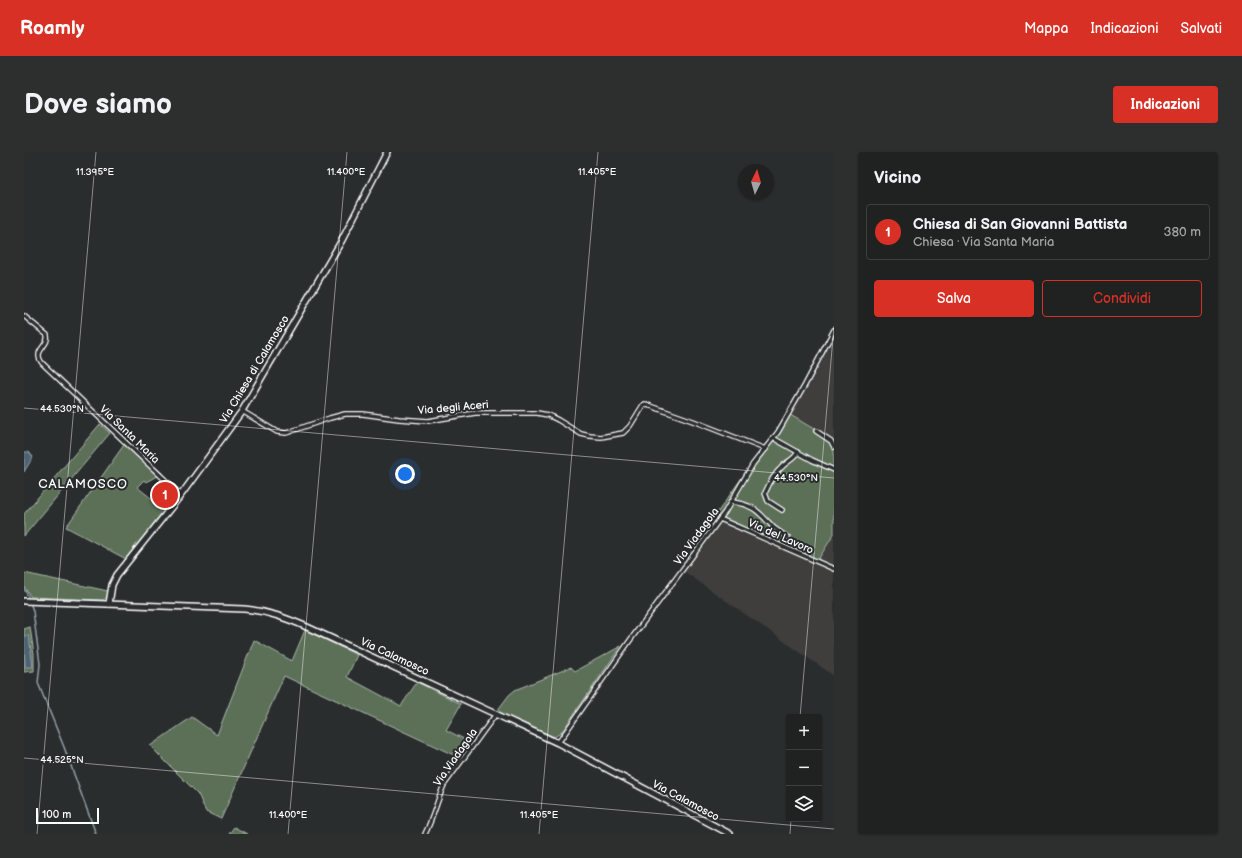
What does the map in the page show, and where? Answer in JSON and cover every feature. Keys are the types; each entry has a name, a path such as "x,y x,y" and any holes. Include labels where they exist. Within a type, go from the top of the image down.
{"street":[{"name":"Via Chiesa di Calamosco","path":"109,604 112,585 117,575 181,495 242,412 356,215 387,152"},
{"name":"Via Santa Maria","path":"24,316 46,335 47,341 38,355 42,363 181,495"},
{"name":"Via Viadagola","path":"558,743 631,639 720,519 753,464 773,438 805,385 834,330"},
{"name":"Via degli Aceri","path":"242,412 277,432 286,433 345,414 363,414 428,421 475,413 537,413 548,415 580,434 601,436 623,433 630,426 645,404 765,449"},
{"path":"816,431 831,441 834,447"},
{"path":"773,438 834,470"},
{"path":"782,510 768,501 765,493 779,470 794,459 798,452"},
{"path":"731,502 750,505 762,514 774,528 788,538"},
{"name":"Via del Lavoro","path":"720,519 834,569"},
{"name":"Via Calamosco","path":"24,601 244,609 276,614 558,743 730,834"},
{"name":"Via Viadagola","path":"425,834 444,785 496,714"}],"shaded area":[{"path":"834,325 834,441 787,413"},
{"path":"715,516 816,563 834,534 834,676 679,568"}],"green space":[{"path":"787,413 834,441 834,534 816,563 715,516 776,431"},
{"path":"100,424 110,433 24,536 24,514"},
{"path":"126,442 162,473 146,482 144,480 137,487 165,509 126,559 66,527"},
{"path":"24,573 108,591 107,597 103,600 31,597 24,587"},
{"path":"30,627 34,654 34,671 24,672 24,629"},
{"path":"305,630 357,655 347,677 401,706 417,682 461,704 446,730 470,742 458,757 284,676 221,819 206,812 198,794 150,746 192,717 217,735 254,640 292,661"},
{"path":"621,646 561,733 554,737 497,711 509,695 515,690 571,667 575,671"},
{"path":"234,827 247,834 229,834"}],"water":[{"path":"24,452 29,452 33,457 24,472"},
{"path":"24,636 29,636 33,667 25,667"}],"waterway":[{"path":"24,589 29,598"},
{"path":"31,605 40,664 38,683 64,747 96,834"}],"place":[{"name":"Chiesa di San Giovanni Battista","path":"165,495"}],"district":[{"name":"CALAMOSCO","path":"83,483"}]}
